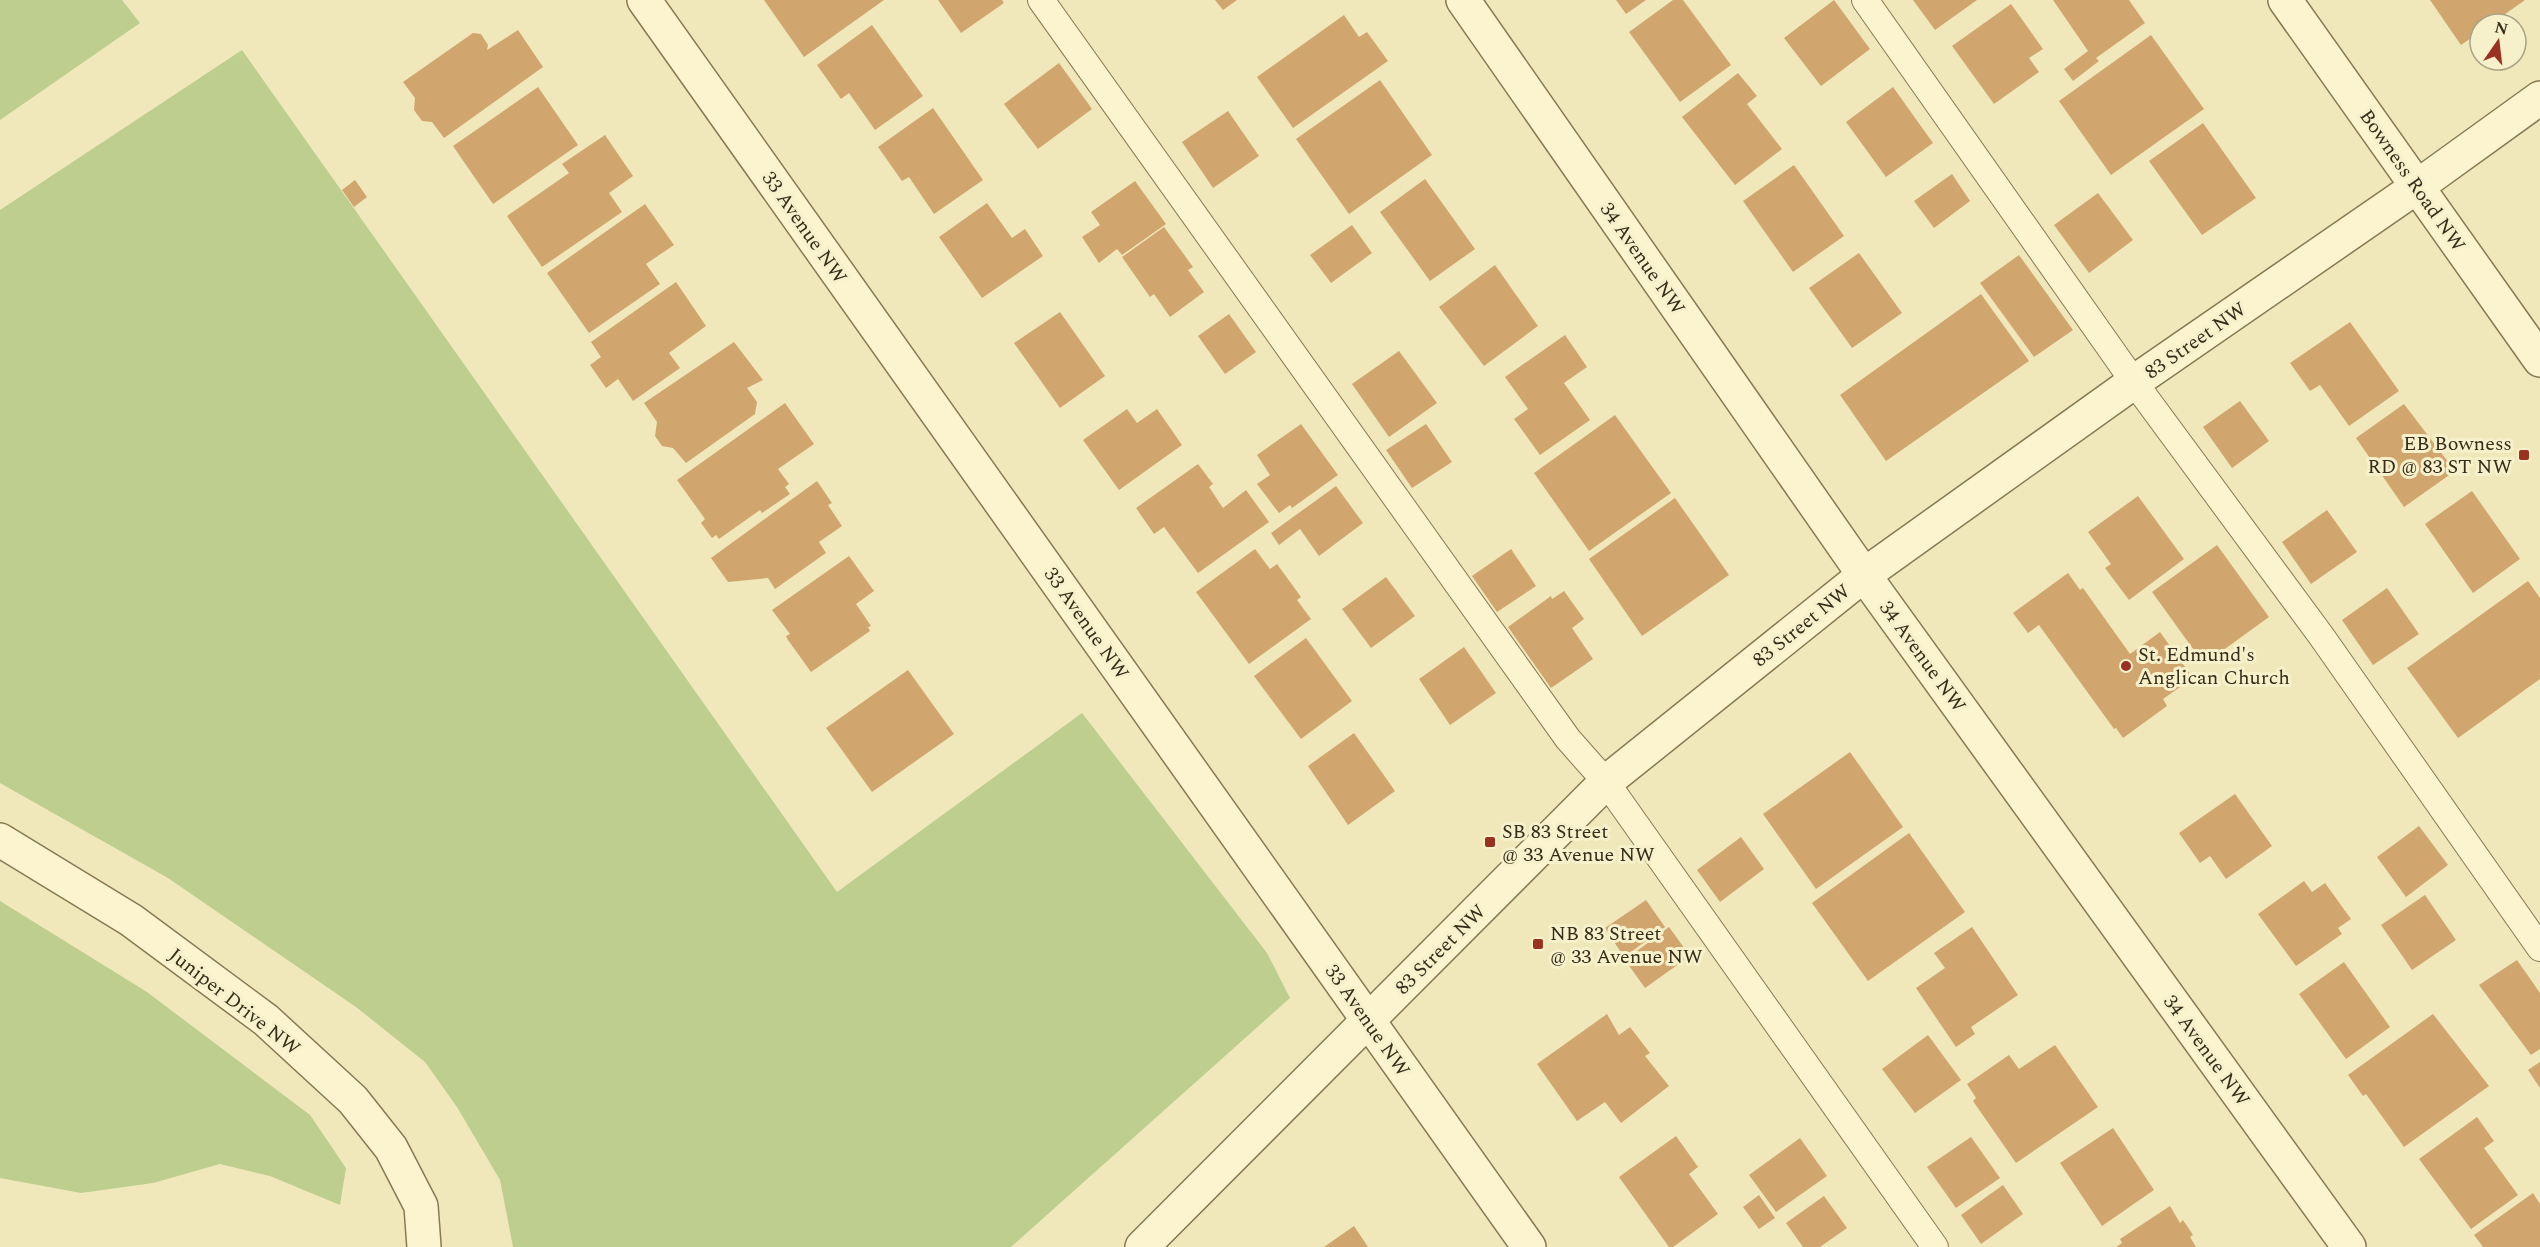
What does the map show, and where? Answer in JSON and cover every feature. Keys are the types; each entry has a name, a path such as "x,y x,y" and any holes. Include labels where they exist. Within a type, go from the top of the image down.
{"street":[{"name":"33 Avenue NW","path":"644,0 1529,1247"},
{"name":"34 Avenue NW","path":"1463,0 1864,575 2349,1247"},
{"name":"Bowness Road NW","path":"2285,0 2540,360"},
{"name":"83 Street NW","path":"1142,1247 1606,782 1864,575 2134,382 2418,186 2540,98"},
{"name":"Juniper Drive NW","path":"0,840 131,920 266,1020 353,1100 391,1148 421,1206 424,1247"}],"lane":[{"path":"1041,0 1561,729 1606,782 1935,1247"},
{"path":"1865,0 2134,382 2322,637 2540,948"}],"green space":[{"path":"0,0 122,0 140,23 0,120"},
{"path":"242,50 837,892 1082,713 1267,953 1290,998 1011,1247 513,1247 500,1180 457,1107 425,1062 356,1007 168,878 0,783 0,210"},
{"path":"0,901 147,992 310,1115 346,1168 340,1205 270,1176 220,1164 153,1183 81,1193 0,1178"}],"building":[{"path":"764,0 884,0 804,57"},
{"path":"938,0 1002,0 1004,3 961,33"},
{"path":"1215,0 1237,0 1223,10"},
{"path":"1616,0 1646,0 1626,14"},
{"path":"1673,0 1683,0 1731,65 1680,102 1629,32"},
{"path":"1834,0 1870,49 1821,86 1784,38"},
{"path":"1913,0 1977,0 1935,30"},
{"path":"2053,0 2129,0 2145,23 2096,58 2099,61 2073,81 2064,69 2088,51"},
{"path":"2430,0 2525,0 2508,12 2468,12 2468,40 2461,45"},
{"path":"2011,4 2043,49 2029,58 2039,72 1994,104 1952,46"},
{"path":"1344,15 1359,37 1367,32 1388,61 1293,128 1257,77"},
{"path":"872,25 923,96 875,130 849,93 841,99 817,65"},
{"path":"518,30 543,67 444,138 432,122 422,121 414,110 415,98 403,82 473,33 481,34 488,45 487,50"},
{"path":"2151,35 2204,109 2111,175 2059,101"},
{"path":"1059,63 1092,109 1038,149 1004,104"},
{"path":"1738,73 1757,96 1747,104 1782,149 1735,185 1682,117"},
{"path":"1380,80 1432,155 1349,214 1296,139"},
{"path":"538,87 578,145 493,204 453,146"},
{"path":"1893,87 1933,143 1886,177 1846,122"},
{"path":"933,108 983,180 934,214 909,177 902,181 878,147"},
{"path":"1228,111 1259,156 1213,188 1182,142"},
{"path":"2203,123 2256,198 2202,235 2149,161"},
{"path":"605,135 633,176 609,193 622,212 542,267 507,216 569,173 562,164"},
{"path":"1794,165 1844,236 1793,272 1743,201"},
{"path":"1952,174 1970,201 1934,228 1914,201"},
{"path":"1425,179 1475,249 1430,281 1380,212"},
{"path":"355,180 367,197 354,207 342,190"},
{"path":"1135,181 1166,224 1122,255 1117,249 1099,263 1082,237 1100,225 1091,212"},
{"path":"2098,193 2133,240 2089,273 2054,225"},
{"path":"987,203 1012,238 1025,229 1043,256 982,298 939,237"},
{"path":"645,204 674,245 646,264 660,284 589,333 547,273"},
{"path":"1352,225 1372,253 1331,283 1310,255"},
{"path":"1164,227 1193,267 1188,270 1204,292 1170,317 1154,294 1150,297 1122,257"},
{"path":"1859,253 1902,313 1852,348 1809,288"},
{"path":"2019,255 2073,330 2034,357 1980,283"},
{"path":"1495,265 1538,326 1484,366 1439,307"},
{"path":"676,282 706,326 669,353 680,368 633,401 618,379 606,388 590,365 601,357 591,342"},
{"path":"1981,294 2029,361 1886,461 1840,395"},
{"path":"1060,312 1105,376 1060,408 1014,343"},
{"path":"1229,314 1256,352 1225,374 1198,336"},
{"path":"2350,322 2399,391 2349,426 2320,385 2310,391 2290,363"},
{"path":"1565,335 1587,367 1564,383 1590,420 1540,455 1514,419 1528,409 1505,377"},
{"path":"734,342 763,380 747,388 757,402 755,414 686,463 673,448 662,446 655,436 657,422 644,403"},
{"path":"1399,351 1437,403 1389,437 1352,384"},
{"path":"2240,401 2269,441 2232,468 2203,427"},
{"path":"785,403 814,444 778,469 789,484 785,487 790,494 762,513 760,510 719,539 716,535 712,538 701,523 705,519 677,480"},
{"path":"2404,404 2455,471 2404,507 2356,438"},
{"path":"1127,409 1137,423 1157,409 1182,445 1119,490 1083,440"},
{"path":"1615,415 1671,493 1589,551 1534,473"},
{"path":"1301,424 1338,475 1292,508 1290,505 1279,513 1257,484 1270,475 1257,455"},
{"path":"1426,424 1452,462 1412,488 1386,450"},
{"path":"1198,464 1213,484 1209,487 1223,508 1246,490 1269,522 1198,573 1164,527 1154,534 1136,508"},
{"path":"817,481 832,503 828,505 842,526 819,542 826,553 775,589 768,578 728,582 711,558"},
{"path":"1336,486 1363,523 1319,556 1300,529 1279,545 1271,533"},
{"path":"2472,491 2520,559 2473,593 2425,524"},
{"path":"2138,496 2184,559 2129,600 2105,568 2111,564 2088,532"},
{"path":"1675,498 1729,575 1642,636 1589,559"},
{"path":"2327,510 2357,552 2311,584 2282,542"},
{"path":"2217,545 2269,617 2204,664 2152,592"},
{"path":"1255,549 1270,569 1277,564 1301,597 1297,600 1311,619 1249,664 1196,592"},
{"path":"1511,549 1536,586 1497,612 1472,576"},
{"path":"849,556 874,591 856,604 871,626 868,627 870,631 811,672 788,640 786,636 790,634 772,610"},
{"name":"St. Edmund's Anglican Church","path":"2068,573 2080,590 2083,588 2130,654 2160,632 2193,678 2163,699 2167,706 2123,738 2116,728 2114,729 2039,625 2028,633 2013,613"},
{"path":"1386,577 1415,616 1371,648 1342,609"},
{"path":"2528,581 2540,598 2540,679 2458,738 2407,668"},
{"path":"2387,588 2419,634 2373,665 2342,620"},
{"path":"1564,591 1584,619 1572,628 1593,659 1551,688 1508,627 1551,596 1552,599"},
{"path":"1306,638 1352,701 1301,739 1254,676"},
{"path":"1464,647 1496,693 1450,725 1419,679"},
{"path":"908,670 954,734 872,792 826,728"},
{"path":"1354,733 1395,791 1348,825 1308,766"},
{"path":"1850,752 1903,827 1816,889 1763,814"},
{"path":"2235,794 2272,846 2226,879 2210,856 2200,863 2179,833"},
{"path":"2419,826 2448,865 2406,897 2377,857"},
{"path":"1909,833 1965,912 1868,981 1812,903"},
{"path":"1741,837 1764,869 1720,902 1697,870"},
{"path":"2304,881 2312,892 2325,883 2351,919 2338,928 2342,934 2296,966 2258,914"},
{"path":"2425,895 2456,940 2412,970 2381,925"},
{"path":"1646,900 1665,927 1624,957 1605,928"},
{"path":"1669,927 1690,956 1645,988 1625,960"},
{"path":"1972,927 2018,995 1971,1027 1975,1034 1956,1047 1916,988 1945,968 1934,953"},
{"path":"2517,960 2540,993 2540,1049 2531,1055 2479,985"},
{"path":"2344,962 2390,1027 2346,1059 2299,994"},
{"path":"1607,1014 1619,1035 1630,1027 1650,1053 1645,1056 1669,1086 1621,1123 1605,1102 1577,1121 1537,1064"},
{"path":"2433,1014 2489,1086 2404,1147 2366,1094 2363,1096 2348,1075"},
{"path":"1928,1035 1961,1080 1915,1113 1882,1069"},
{"path":"2055,1045 2098,1107 2016,1163 1973,1101 1976,1098 1967,1084 2009,1055 2019,1069"},
{"path":"2540,1062 2540,1088 2528,1070"},
{"path":"2477,1117 2494,1141 2484,1148 2518,1195 2471,1229 2419,1159"},
{"path":"2113,1128 2154,1190 2102,1226 2060,1163"},
{"path":"1676,1136 1698,1167 1689,1174 1718,1214 1673,1247 1669,1247 1619,1177"},
{"path":"1971,1137 2000,1178 1956,1208 1927,1167"},
{"path":"1800,1138 1827,1176 1776,1212 1749,1175"},
{"path":"2003,1185 2023,1214 1981,1244 1961,1215"},
{"path":"2533,1193 2540,1204 2540,1247 2483,1247 2474,1235"},
{"path":"1759,1195 1775,1218 1759,1229 1743,1207"},
{"path":"1824,1196 1847,1228 1820,1247 1803,1247 1786,1223"},
{"path":"2170,1206 2180,1223 2183,1220 2193,1235 2190,1237 2196,1247 2116,1247 2122,1243 2120,1239"},
{"path":"1354,1226 1368,1247 1324,1247"}],"place":[{"name":"EB Bowness RD @ 83 ST NW","path":"2524,455"},
{"name":"St. Edmund's Anglican Church","path":"2126,666"},
{"name":"SB 83 Street @ 33 Avenue NW","path":"1490,842"},
{"name":"NB 83 Street @ 33 Avenue NW","path":"1538,944"}]}
